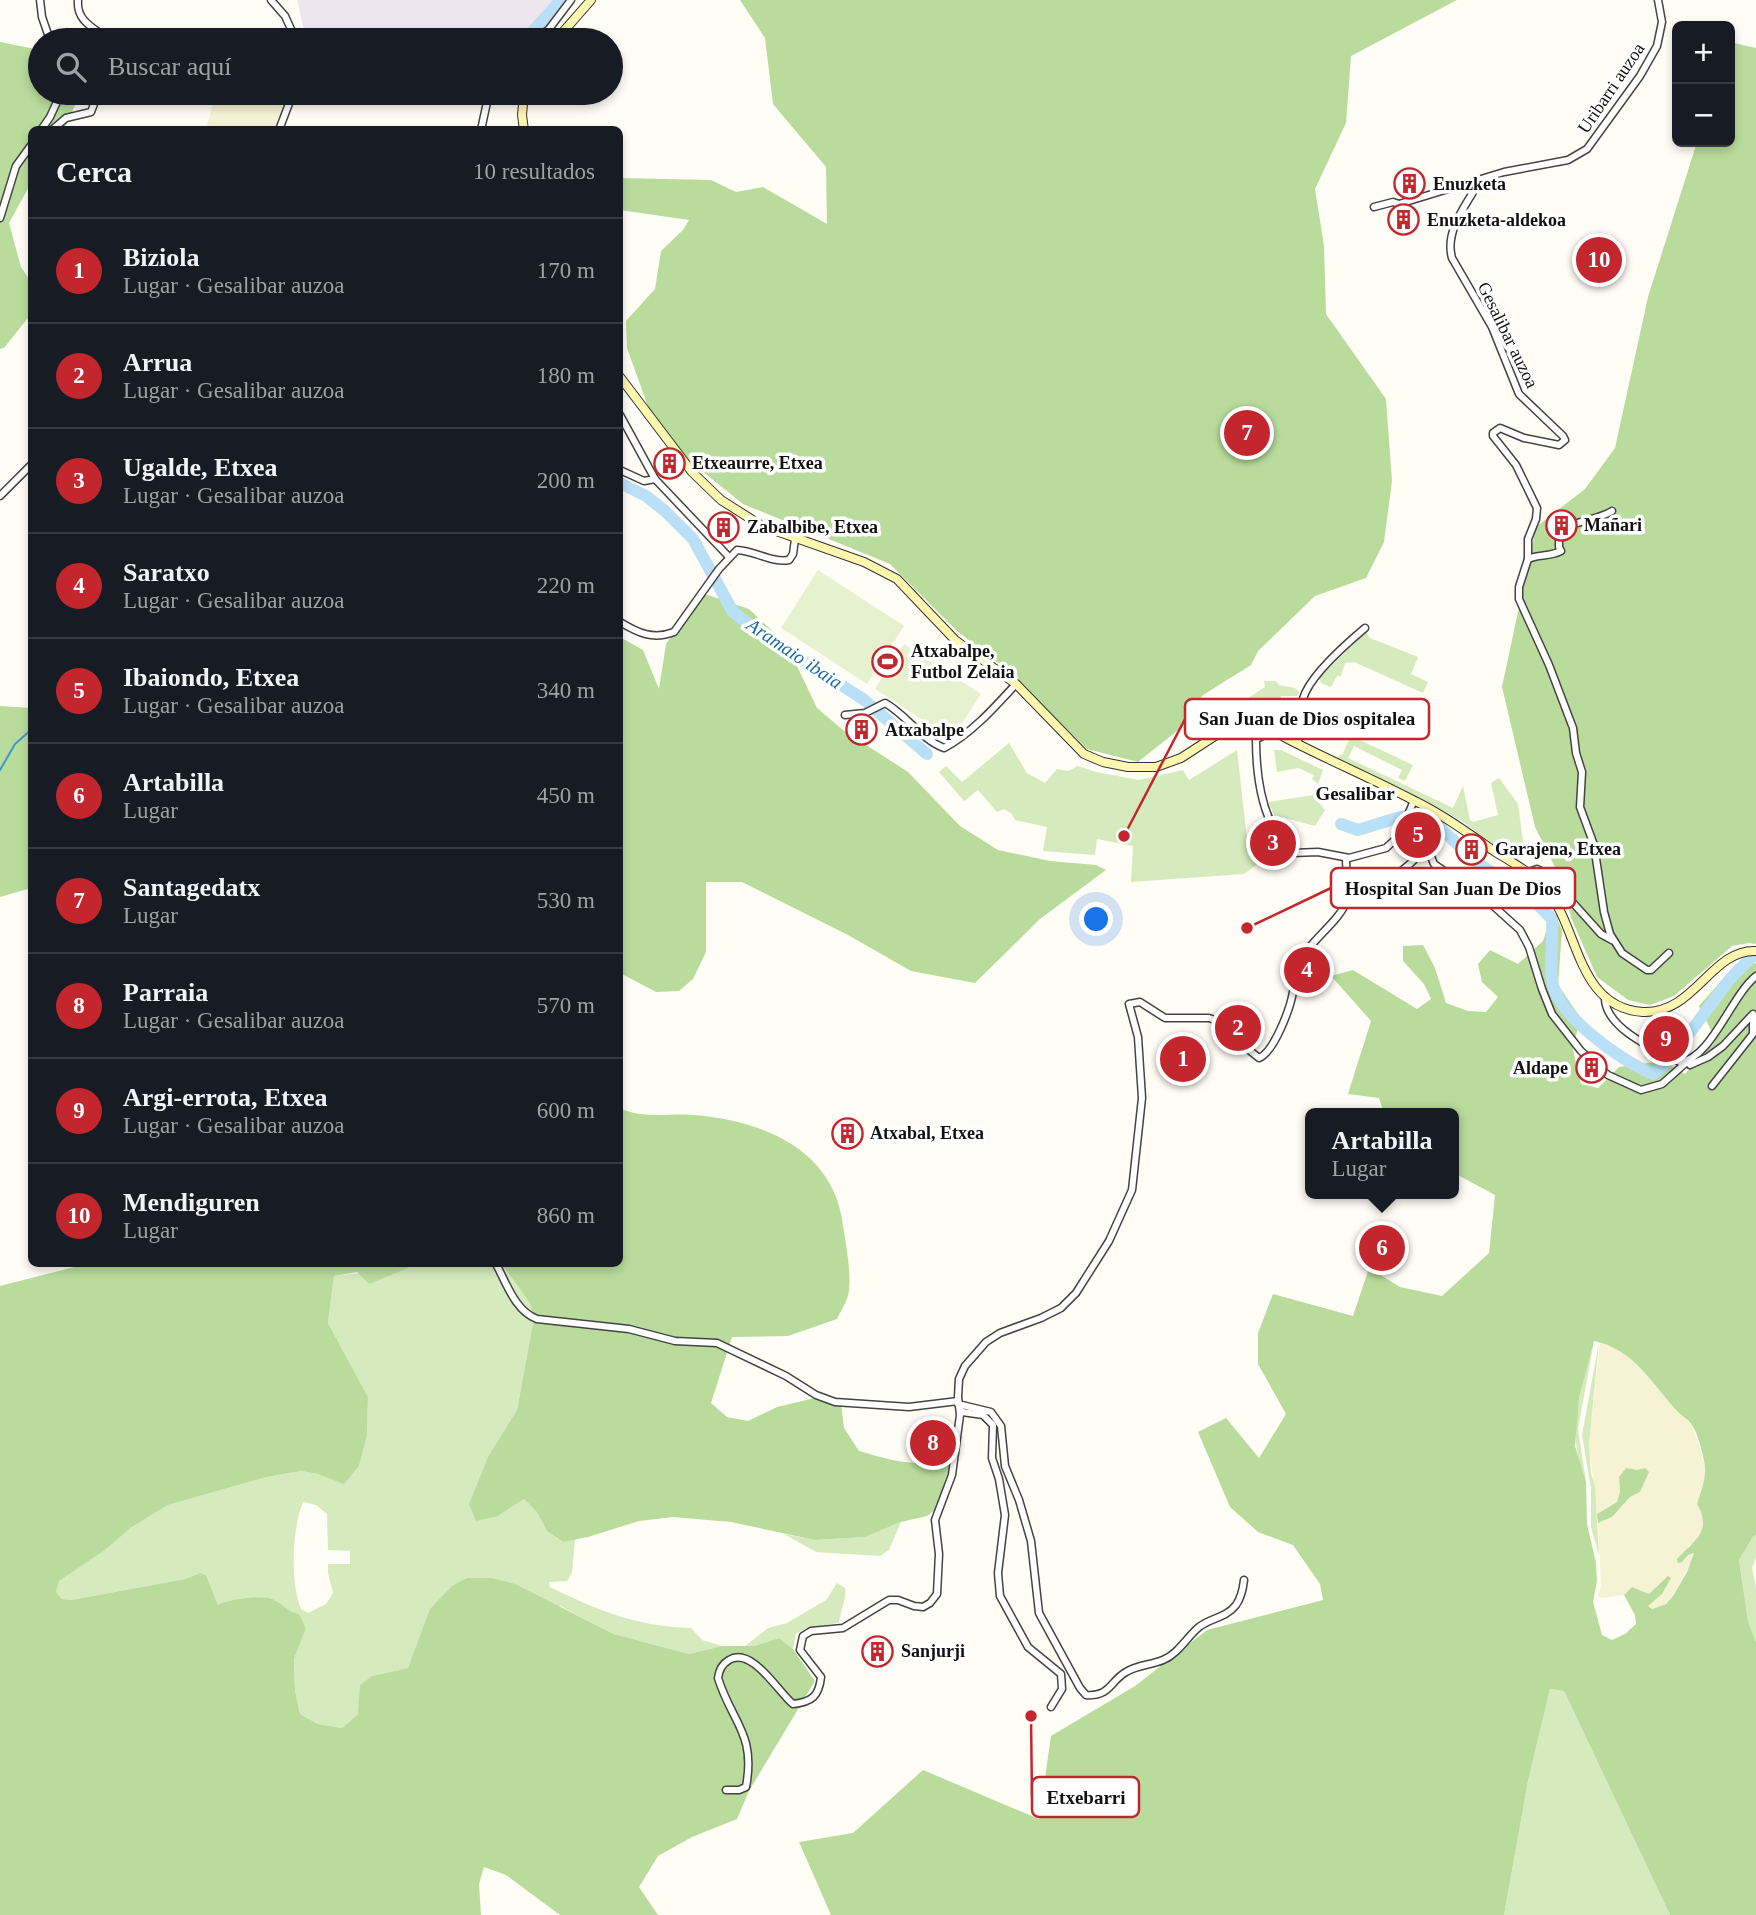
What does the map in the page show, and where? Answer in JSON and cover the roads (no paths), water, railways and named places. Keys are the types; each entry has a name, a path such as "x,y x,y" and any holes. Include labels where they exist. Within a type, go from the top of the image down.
{"main road":[{"path":"566,28 591,0"},
{"path":"523,105 523,126"},
{"path":"623,381 692,472 721,500 762,526 864,562 897,579 955,640 1016,684 1084,754 1103,762 1128,767 1156,766 1174,761 1240,721 1268,727 1297,744 1413,800 1544,886 1556,902 1581,963 1605,996 1632,1010 1662,1010 1682,1000 1724,963 1746,951 1756,951"}],"street":[{"path":"40,0 41,17 46,28"},
{"path":"78,0 78,9 83,20 93,28"},
{"path":"271,0 285,16 290,28"},
{"path":"550,28 571,0"},
{"name":"Uribarri auzoa","path":"1476,181 1511,170 1560,162 1587,149 1640,76 1657,46 1662,22 1658,0"},
{"path":"44,126 57,105"},
{"path":"57,126 66,118 91,112 94,105"},
{"path":"281,126 288,105"},
{"path":"482,126 486,105"},
{"path":"0,218 14,173 28,150"},
{"path":"1374,208 1393,202 1399,204 1476,181"},
{"name":"Gesalibar auzoa","path":"1476,181 1453,232 1450,245 1452,258 1492,327 1519,394 1565,438 1559,445 1524,438 1500,428 1493,433 1521,473 1537,505 1536,519 1528,539 1528,559 1519,587 1519,599 1549,665 1573,728 1582,772 1580,807 1594,845 1604,912 1612,940"},
{"path":"623,420 655,479 729,557"},
{"path":"0,496 28,468"},
{"path":"623,471 643,481 655,479"},
{"path":"1528,559 1561,551 1559,534 1566,527 1602,517 1612,511"},
{"path":"623,624 646,635 663,636 674,632 719,569 737,550 780,562 789,560 793,554 795,539"},
{"path":"1297,744 1307,686 1365,628"},
{"path":"845,715 871,711 885,703 918,732 944,748 999,703 1016,684"},
{"path":"1268,727 1261,737 1256,739 1263,803 1273,831 1292,853 1318,852 1346,858 1386,848 1398,838 1413,800"},
{"path":"1398,838 1425,847 1434,864 1489,902 1520,930 1529,947 1552,1014 1581,1051 1608,1074 1641,1090 1662,1084 1699,1053 1716,1033 1724,1015 1756,976"},
{"path":"1393,879 1418,858 1425,847"},
{"path":"726,1790 746,1787 749,1770 747,1741 718,1678 724,1664 739,1657 749,1661 763,1671 793,1704 804,1703 814,1699 821,1677 800,1650 803,1636 811,1631 843,1628 890,1600 923,1607 937,1594 939,1554 934,1520 952,1475 957,1448 959,1379 965,1366 978,1348 1000,1333 1061,1308 1076,1293 1108,1241 1132,1189 1142,1098 1138,1037 1129,1004 1140,1002 1165,1018 1209,1018 1221,1022 1229,1034 1250,1053 1259,1058 1265,1055 1275,1039 1293,994 1296,967 1314,940 1344,906 1347,896 1346,858"},
{"path":"1527,873 1537,869 1547,874 1601,934 1647,970 1651,970 1669,953"},
{"path":"1605,996 1610,1018 1625,1031 1680,1062 1688,1061"},
{"path":"1688,1061 1690,1065 1708,1057 1735,1035 1753,1014 1753,1034 1712,1086"},
{"path":"497,1267 510,1294 537,1319 629,1329 674,1341 717,1343 786,1376 816,1395 835,1402 909,1407 958,1404 992,1412 1001,1426 1005,1466 1031,1541 1040,1613 1086,1695 1094,1696 1104,1692 1127,1671 1165,1660 1199,1627 1226,1615 1234,1608 1240,1600 1244,1580"},
{"path":"958,1404 962,1412 985,1416 993,1425 992,1458 999,1479 1004,1515 999,1555 999,1592 1005,1609 1016,1623 1028,1647 1060,1674 1062,1689 1051,1707"}],"waterway":[{"name":"Aramaio ibaia","path":"536,28 561,0"},
{"name":"Aramaio ibaia","path":"623,484 646,496 693,539 733,612 764,636 863,699 927,754"},
{"path":"0,770 15,744 28,733"},
{"name":"Aramaio ibaia","path":"1341,824 1358,830 1418,814 1433,821 1476,862 1533,900 1552,919 1552,980 1556,994 1565,1008 1592,1036 1624,1059 1653,1074 1667,1063 1730,979 1756,953"}],"place":[{"name":"Enuzketa","path":"1410,184"},
{"name":"Enuzketa-aldekoa","path":"1404,220"},
{"name":"Mendiguren","path":"1599,260"},
{"name":"Santagedatx","path":"1247,433"},
{"name":"Etxeaurre, Etxea","path":"669,463"},
{"name":"Mañari","path":"1561,525"},
{"name":"Zabalbibe, Etxea","path":"724,527"},
{"name":"Atxabalpe, Futbol Zelaia","path":"888,661"},
{"name":"Atxabalpe","path":"862,730"},
{"name":"Ibaiondo, Etxea","path":"1418,835"},
{"name":"San Juan de Dios ospitalea","path":"1124,836"},
{"name":"Ugalde, Etxea","path":"1273,843"},
{"name":"Garajena, Etxea","path":"1472,849"},
{"name":"Hospital San Juan De Dios","path":"1247,928"},
{"name":"Saratxo","path":"1307,970"},
{"name":"Arrua","path":"1238,1028"},
{"name":"Argi-errota, Etxea","path":"1666,1039"},
{"name":"Biziola","path":"1183,1059"},
{"name":"Aldape","path":"1591,1068"},
{"name":"Atxabal, Etxea","path":"847,1133"},
{"name":"Artabilla","path":"1382,1248"},
{"name":"Parraia","path":"933,1443"},
{"name":"Sanjurji","path":"878,1651"},
{"name":"Etxebarri","path":"1031,1716"}],"district":[{"name":"Gesalibar","path":"1355,793"}]}
